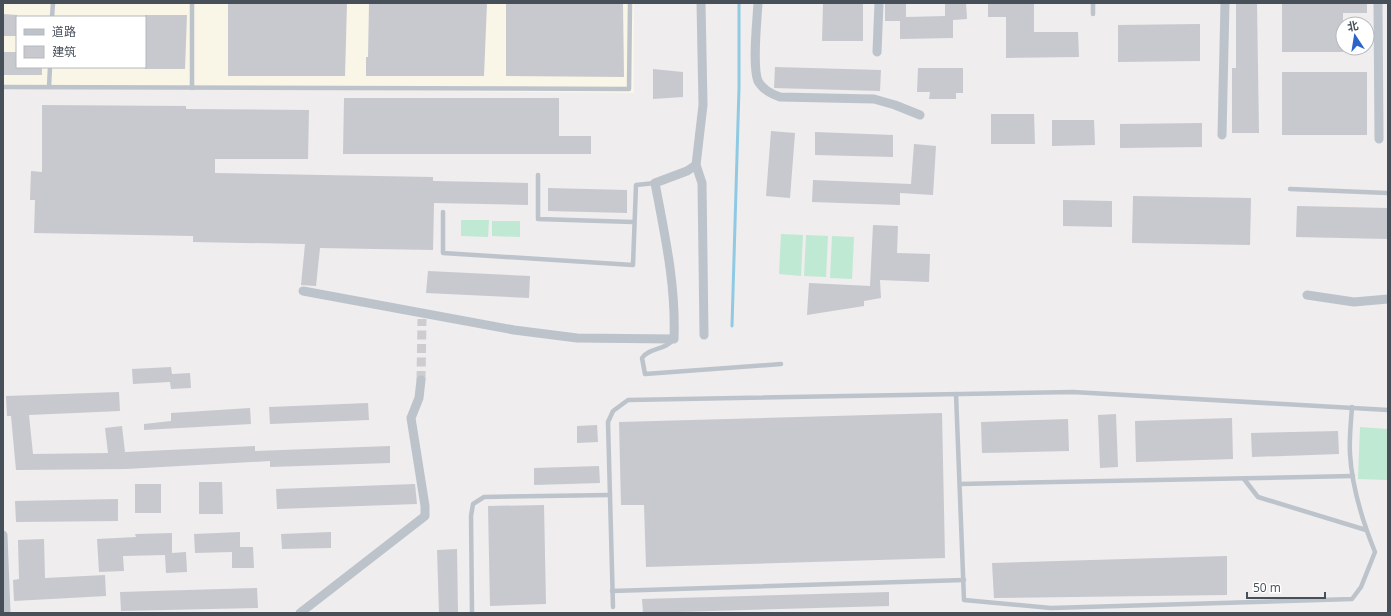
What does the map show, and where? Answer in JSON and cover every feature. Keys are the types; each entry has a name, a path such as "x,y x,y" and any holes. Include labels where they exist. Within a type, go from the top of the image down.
{"street":[{"path":"701,3 703,105 696,165 702,183 704,336"},
{"path":"758,3 756,74 759,82 771,94 780,97 874,99 895,105 920,115"},
{"path":"877,52 879,3"},
{"path":"1222,135 1225,3"},
{"path":"1378,3 1379,139"},
{"path":"303,291 422,317 514,330 577,338 674,339 675,308 672,275 655,183 687,171 696,165"},
{"path":"1307,295 1354,302 1388,299"},
{"path":"300,613 425,516 425,506 411,418 419,398 421,380"},
{"path":"3,535 6,613"}],"lane":[{"path":"52,16 53,3"},
{"path":"192,3 192,88"},
{"path":"3,87 629,89 630,3"},
{"path":"1093,3 1093,14"},
{"path":"49,87 50,68"},
{"path":"538,175 538,219 633,222"},
{"path":"443,212 442,253 632,264 636,185 655,183"},
{"path":"1290,189 1388,193"},
{"path":"674,339 668,346 646,352 642,358 645,374 781,364"},
{"path":"613,607 608,422 613,411 628,400 1073,392 1388,410"},
{"path":"956,394 964,600 1051,608 1352,599 1361,587 1375,552 1366,530 1354,489 1350,454 1352,407"},
{"path":"960,484 1353,476"},
{"path":"1244,479 1258,497 1366,530"},
{"path":"472,613 471,516 473,504 484,497 610,495"},
{"path":"612,591 964,580"}],"shaded area":[{"path":"3,3 634,3 634,93 3,87"}],"green space":[{"path":"461,220 489,220 488,237 461,236"},
{"path":"492,221 520,221 520,237 492,236"},
{"path":"781,234 803,235 801,276 779,274"},
{"path":"806,235 828,236 826,277 804,276"},
{"path":"832,236 854,237 852,279 830,278"},
{"path":"1360,427 1388,429 1388,480 1358,479"}],"building":[{"path":"228,3 347,3 345,76 228,76"},
{"path":"369,3 487,3 484,76 366,76 366,57 368,57"},
{"path":"506,3 623,3 624,77 506,76"},
{"path":"823,3 863,3 863,41 822,41"},
{"path":"885,3 906,3 906,17 945,16 945,3 966,3 967,19 953,20 953,38 900,39 900,21 885,21"},
{"path":"988,3 1034,3 1034,32 1078,32 1079,57 1006,58 1006,17 988,17"},
{"path":"1236,3 1257,3 1259,133 1232,133 1232,68 1236,68"},
{"path":"1282,3 1367,3 1367,13 1343,13 1343,16 1335,16 1335,52 1282,52"},
{"path":"3,14 17,15 16,36 3,36"},
{"path":"187,15 185,69 145,69 145,16"},
{"path":"1200,24 1200,61 1118,62 1118,25"},
{"path":"3,52 16,52 16,68 42,68 42,75 3,75"},
{"path":"775,67 881,70 880,91 774,88"},
{"path":"918,68 963,68 963,93 956,93 956,99 929,99 930,92 917,92"},
{"path":"653,69 683,72 683,97 653,99"},
{"path":"1282,72 1367,72 1367,135 1282,135"},
{"path":"344,98 559,98 559,136 591,136 591,154 343,154"},
{"path":"42,105 186,106 186,109 309,110 308,159 215,159 215,173 433,177 433,181 528,183 528,205 434,203 433,250 320,248 316,286 301,285 305,244 193,242 193,236 34,233 35,200 30,200 31,171 42,172"},
{"path":"991,114 1034,114 1035,144 991,144"},
{"path":"1052,120 1094,120 1095,145 1052,146"},
{"path":"1202,123 1202,147 1120,148 1120,124"},
{"path":"771,131 795,133 790,198 766,196"},
{"path":"815,132 893,135 893,157 815,155"},
{"path":"914,144 936,146 933,195 900,193 900,205 812,202 813,180 911,184"},
{"path":"548,188 627,190 627,213 548,211"},
{"path":"1133,196 1251,198 1250,245 1132,243"},
{"path":"1063,200 1112,201 1112,227 1063,226"},
{"path":"1297,206 1388,208 1388,239 1296,237"},
{"path":"873,225 898,226 897,253 930,254 929,282 880,280 881,298 864,301 864,306 807,315 809,283 870,286"},
{"path":"428,271 530,276 529,298 426,293"},
{"path":"171,367 172,374 190,373 191,388 171,389 170,382 133,384 132,369"},
{"path":"119,392 120,411 29,415 33,454 108,453 105,428 122,426 125,452 255,446 255,451 390,446 390,463 270,467 270,461 126,469 16,470 11,416 7,416 6,396"},
{"path":"368,403 369,420 270,424 269,407"},
{"path":"250,408 251,424 144,430 144,424 171,421 171,413"},
{"path":"942,413 945,558 646,567 644,505 621,505 619,422"},
{"path":"1116,414 1118,467 1100,468 1098,415"},
{"path":"1232,418 1233,459 1136,462 1135,421"},
{"path":"1068,419 1069,451 982,453 981,422"},
{"path":"597,425 598,442 577,443 577,426"},
{"path":"1338,431 1339,454 1252,457 1251,433"},
{"path":"599,466 600,483 534,485 534,468"},
{"path":"199,482 222,482 223,514 199,514"},
{"path":"135,484 161,484 161,513 135,513"},
{"path":"415,484 417,504 277,509 276,489"},
{"path":"118,499 118,521 16,522 15,501"},
{"path":"544,505 546,604 490,606 488,506"},
{"path":"240,532 240,547 253,547 254,568 232,568 232,552 195,553 194,534"},
{"path":"331,532 331,548 282,549 281,534"},
{"path":"172,533 172,553 186,552 187,572 166,573 165,555 123,556 124,571 99,572 97,539 136,537 135,534"},
{"path":"44,539 45,578 105,575 106,596 14,601 13,580 19,579 18,540"},
{"path":"457,549 458,613 439,613 437,550"},
{"path":"1227,556 1227,595 994,598 992,563"},
{"path":"257,588 258,608 121,611 120,592"},
{"path":"889,592 889,606 643,613 642,599"}],"waterway":[{"path":"732,326 739,88 739,3"}],"tunnel":[{"path":"421,380 422,319"}]}
